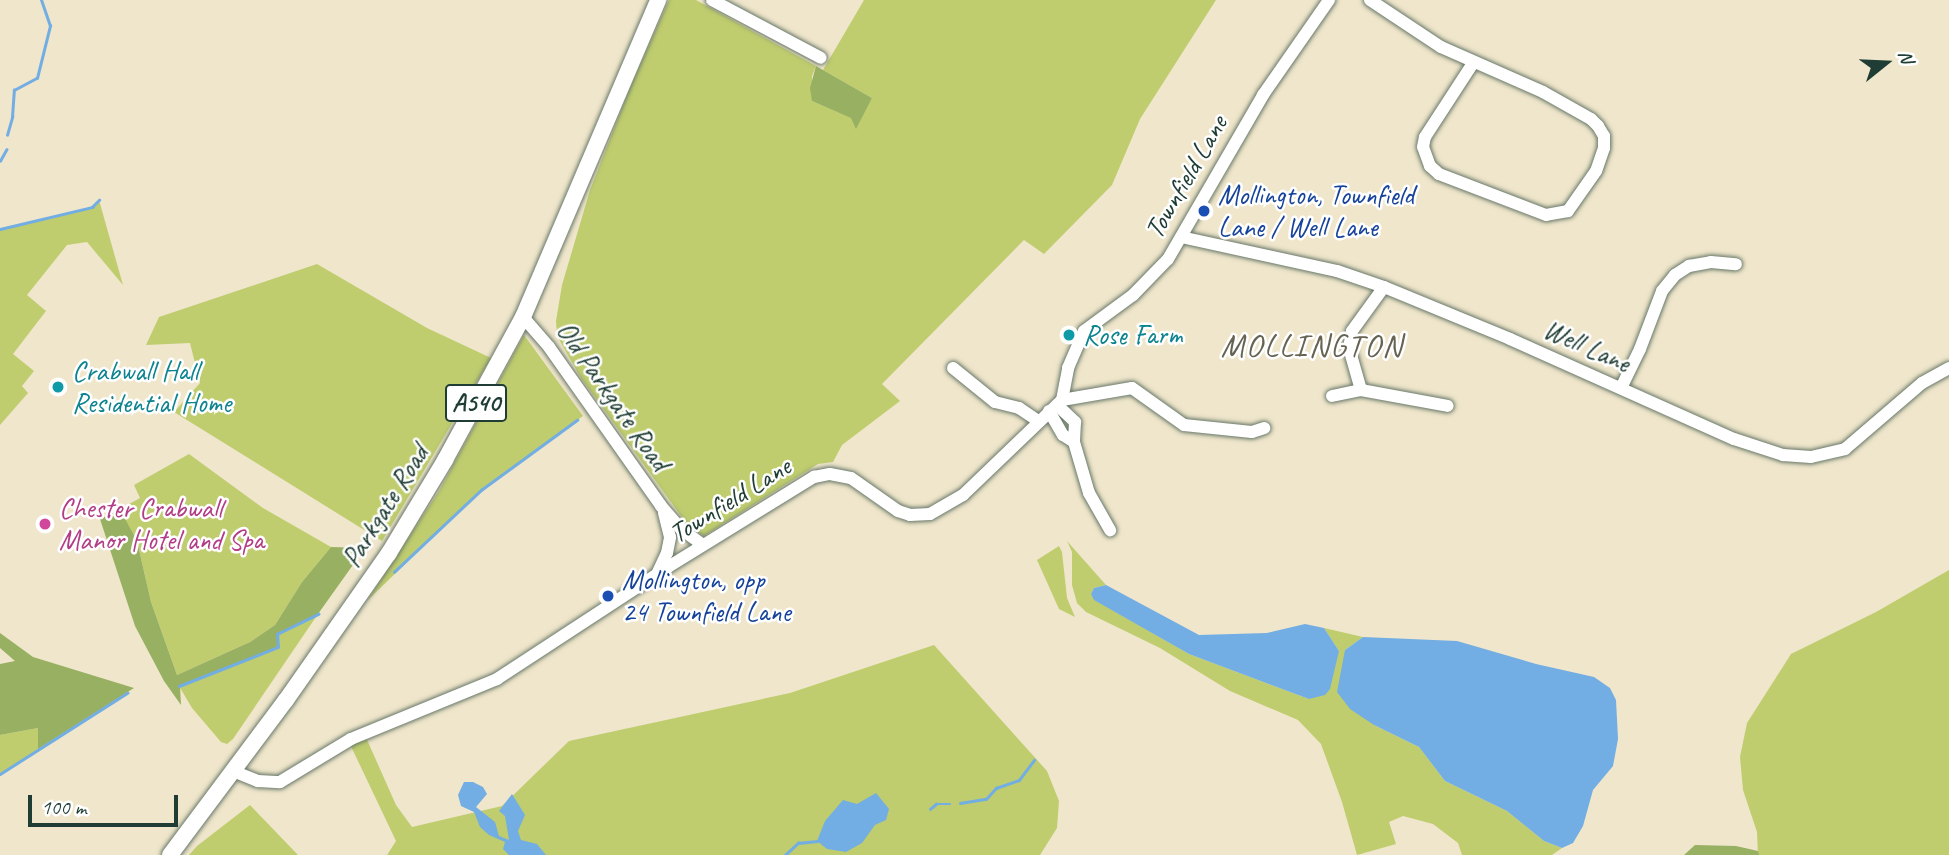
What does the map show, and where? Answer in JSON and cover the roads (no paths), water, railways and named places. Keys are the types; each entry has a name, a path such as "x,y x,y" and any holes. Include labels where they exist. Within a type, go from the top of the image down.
{"main road":[{"name":"Parkgate Road","path":"170,855 389,553 445,460 523,317 658,0"}],"street":[{"path":"712,0 821,58"},
{"name":"Townfield Lane","path":"233,771 258,781 280,782 348,740 497,679 657,574 814,477 830,474 851,478 898,511 910,515 930,514 946,506 988,473 1056,405 1084,331 1133,295 1168,259 1189,218 1263,96 1329,0"},
{"path":"1370,0 1405,25 1473,63 1487,65 1591,118 1604,136 1604,148 1595,171 1568,211 1546,215 1439,174 1430,166 1423,148 1424,137 1473,63"},
{"name":"Well Lane","path":"1181,237 1337,271 1384,287 1734,439 1783,455 1811,457 1845,449 1922,383 1949,368"},
{"path":"1621,388 1640,349 1662,291 1675,275 1689,266 1711,262 1736,264"},
{"path":"1361,390 1349,348 1352,331 1384,287"},
{"name":"Old Parkgate Road","path":"523,317 550,347 661,506 681,529 703,545"},
{"path":"953,368 995,402 1019,408 1038,421"},
{"path":"1056,405 1132,388 1184,425 1252,432 1264,428"},
{"path":"1332,396 1361,390 1448,406"},
{"path":"1056,405 1074,422 1074,442 1110,530"},
{"name":"Old Parkgate Road","path":"657,574 667,553 670,537 661,506"}],"water":[{"path":"1106,585 1199,635 1267,633 1305,624 1324,628 1339,651 1330,689 1325,695 1309,699 1189,654 1094,600 1091,594 1094,588"},
{"path":"1363,637 1457,641 1536,664 1594,677 1610,688 1616,700 1618,739 1613,766 1593,790 1583,826 1573,843 1562,848 1544,841 1507,811 1445,781 1419,747 1374,725 1350,709 1337,692 1345,650"},
{"path":"464,782 473,782 483,787 487,794 476,807 495,822 499,836 509,840 505,816 499,811 512,794 525,815 518,831 521,840 537,844 546,855 509,855 503,849 505,842 489,835 480,827 474,812 461,806 458,795"},
{"path":"876,793 889,809 886,820 875,825 862,843 846,852 827,849 817,841 825,821 843,800 857,804"}],"waterway":[{"path":"7,135 12,117 14,90 37,78 50,26 41,0"},
{"path":"0,161 6,150"},
{"path":"0,229 92,207 99,200"},
{"path":"394,572 481,490 577,420"},
{"path":"179,686 278,647 277,634 318,614"},
{"path":"0,774 127,693"},
{"path":"960,803 986,799 996,788 1019,780 1034,760"},
{"path":"930,809 936,804 950,804"},
{"path":"785,855 798,843 817,841"}],"place":[{"name":"Mollington, Townfield Lane / Well Lane","path":"1204,211"},
{"name":"Rose Farm","path":"1069,335"},
{"name":"Crabwall Hall Residential Home","path":"58,387"},
{"name":"Chester Crabwall Manor Hotel and Spa","path":"45,524"},
{"name":"Mollington, opp 24 Townfield Lane","path":"608,596"}],"district":[{"name":"MOLLINGTON","path":"1312,346"}]}
